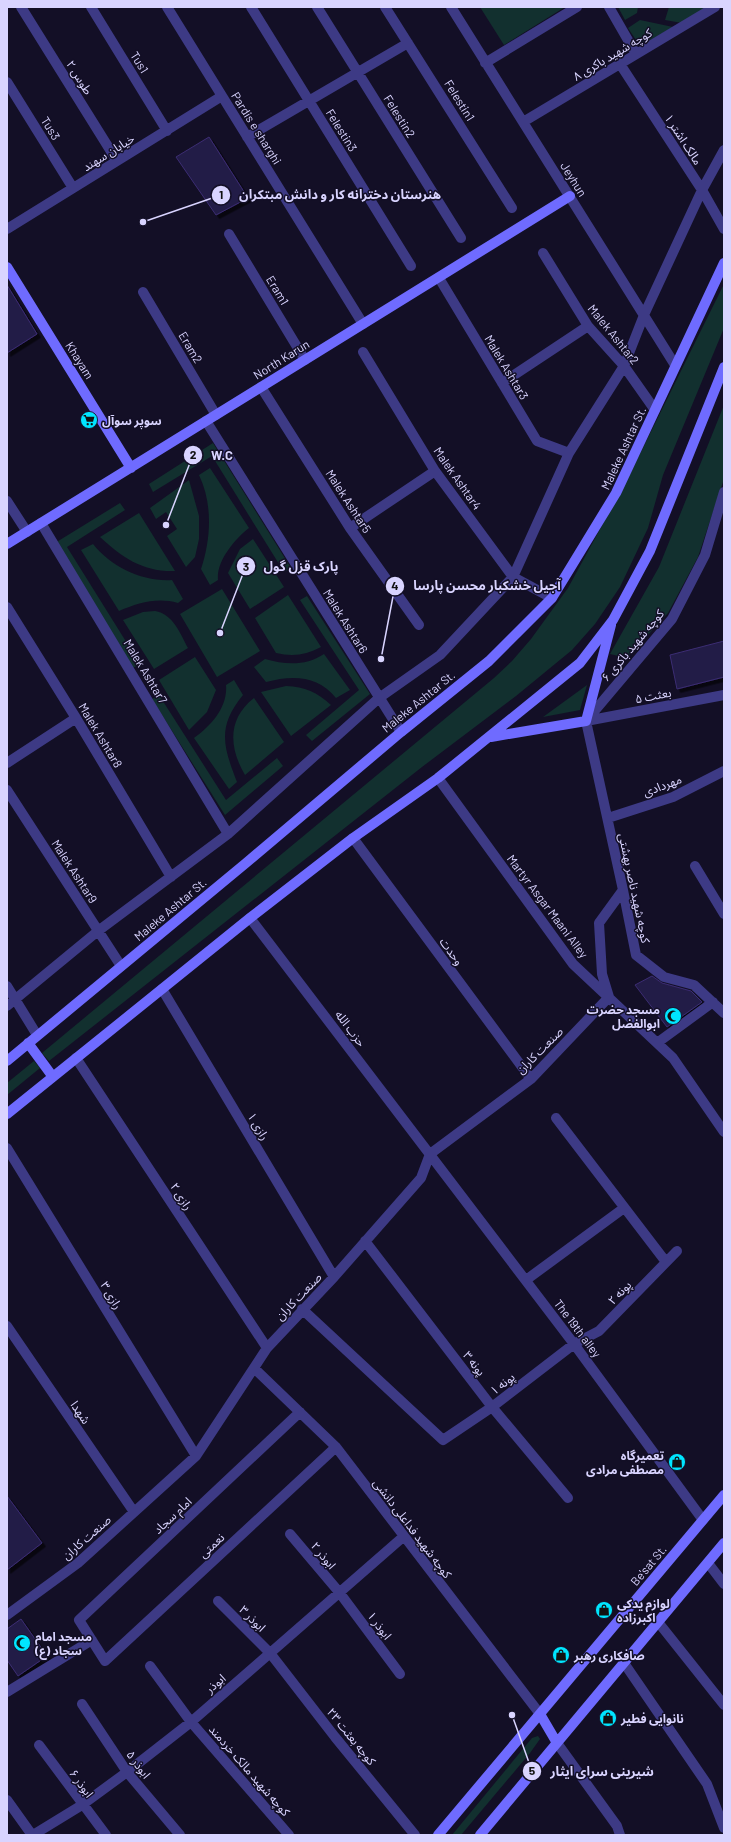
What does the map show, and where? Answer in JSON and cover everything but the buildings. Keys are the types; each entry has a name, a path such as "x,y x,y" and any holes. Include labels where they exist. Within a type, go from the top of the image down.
{"main road":[{"name":"North Karun","path":"7,544 570,196"},
{"name":"Maleke Ashtar St.","path":"7,1061 246,863 401,732 489,661 552,598 616,493 724,263"},
{"name":"Khayam","path":"7,267 131,468"},
{"path":"7,1114 250,918 353,838 438,778 580,663 613,620 650,551 724,367"},
{"path":"489,737 586,720 613,620"},
{"path":"28,1044 53,1077"},
{"name":"Be'sat St.","path":"438,1835 724,1495"},
{"path":"480,1835 724,1543"},
{"path":"540,1714 557,1743"}],"street":[{"name":"طوس ۲","path":"21,7 117,161"},
{"name":"Tus1","path":"91,7 167,131"},
{"name":"Pardis e sharghi","path":"167,7 363,324"},
{"name":"Felestin3","path":"251,7 411,266"},
{"name":"Felestin2","path":"317,7 461,238"},
{"name":"Felestin1","path":"385,7 512,208"},
{"name":"Jeyhun","path":"451,7 675,365"},
{"path":"486,62 577,7"},
{"path":"609,7 636,54"},
{"name":"کوچه شهید باکری ۸","path":"523,122 715,7"},
{"path":"247,137 358,74 408,43"},
{"name":"مالک اشتر ۱","path":"620,64 702,190 724,229"},
{"name":"Tus3","path":"7,82 73,188"},
{"name":"خیابان سهند","path":"7,229 222,96"},
{"path":"7,1006 98,931 228,834 379,698 440,655 513,577 569,453 624,366 644,315 702,190 724,150"},
{"name":"Eram1","path":"229,234 305,360"},
{"name":"Malek Ashtar2","path":"543,253 588,326 624,366 655,410"},
{"name":"Malek Ashtar3","path":"439,278 537,441 569,453"},
{"name":"Eram2","path":"142,292 216,415"},
{"path":"502,383 588,326"},
{"name":"Malek Ashtar4","path":"364,352 435,471 513,577 552,598"},
{"name":"Malek Ashtar5","path":"261,387 350,528 419,625"},
{"name":"Malek Ashtar6","path":"206,421 401,732"},
{"path":"350,528 435,471"},
{"name":"کوچه شهید باکری ۶","path":"586,720 672,619 705,555 724,492"},
{"path":"7,501 27,532"},
{"name":"Malek Ashtar7","path":"41,522 228,834"},
{"name":"Malek Ashtar8","path":"7,607 76,718 171,877"},
{"name":"بعثت ۵","path":"586,720 724,695"},
{"path":"7,762 76,718"},
{"name":"کوچه شهید ناصر بهشتی","path":"586,720 636,955 664,977 694,985 724,1013"},
{"name":"مهردادی","path":"608,818 673,797 724,771"},
{"name":"Martyr Asgar Maani Alley","path":"438,778 574,964 673,1058 724,1132"},
{"name":"Malek Ashtar9","path":"7,790 121,966"},
{"name":"وحدت","path":"353,838 531,1079"},
{"path":"696,866 724,914"},
{"path":"609,997 602,974 599,923 623,890"},
{"name":"حزب الله","path":"250,918 430,1154"},
{"path":"7,986 37,1035"},
{"name":"رازی ۱","path":"162,989 334,1277"},
{"name":"صنعت کاران","path":"7,1615 78,1563 196,1456 267,1348 302,1309 334,1277 421,1178 430,1154 531,1079 609,997"},
{"path":"657,1043 713,1002"},
{"name":"رازی ۲","path":"76,1058 267,1348"},
{"path":"556,1118 666,1262"},
{"name":"رازی ۳","path":"7,1148 196,1456"},
{"name":"The 19th alley","path":"430,1154 574,1344 703,1520"},
{"path":"526,1280 624,1208"},
{"name":"پونه ۳","path":"365,1242 492,1407 568,1498"},
{"name":"پونه ۲","path":"574,1344 600,1331 677,1251"},
{"name":"پونه ۱","path":"302,1309 443,1440 492,1407 574,1344"},
{"name":"شهدا","path":"7,1326 134,1512"},
{"name":"کوچه شهید فداعلی دانشی","path":"254,1368 336,1447 540,1714"},
{"name":"امام سجاد","path":"105,1661 79,1620 300,1412"},
{"name":"نعمتی","path":"105,1661 336,1447"},
{"name":"ابوذر ۲","path":"290,1534 339,1592"},
{"name":"ابوذر","path":"32,1835 82,1805 127,1772 190,1722 403,1536"},
{"path":"708,1563 724,1584"},
{"name":"ابوذر ۱","path":"339,1592 400,1674"},
{"name":"ابوذر ۳","path":"218,1601 270,1653"},
{"path":"658,1622 724,1705"},
{"path":"7,1692 92,1640"},
{"name":"کوچه بعثت ۲۳","path":"270,1653 335,1737 415,1835"},
{"path":"624,1663 707,1784 724,1828"},
{"name":"کوچه شهید مالک خردمند","path":"150,1666 190,1722 289,1835"},
{"name":"ابوذر ۵","path":"82,1704 127,1772 180,1835"},
{"path":"557,1743 619,1831 609,1835"},
{"name":"ابوذر ۶","path":"39,1745 82,1805 106,1835"},
{"path":"7,1800 32,1835"}],"green space":[{"path":"480,7 565,7 504,45"},
{"path":"618,7 638,7 637,13 625,20"},
{"path":"669,7 709,7 682,23 665,20"},
{"path":"640,20 673,27 640,46 628,28"},
{"path":"724,284 724,328 663,475 648,528 620,587 595,624 572,650 516,696 422,767 49,1061 42,1053 494,678 512,661 531,639 568,588 630,474"},
{"path":"724,405 724,479 698,557 668,613 627,658 610,654 659,567"},
{"path":"213,443 291,568 284,572 212,456 153,492 149,484"},
{"path":"210,468 249,528 238,538 223,558 218,573 218,580 210,585 201,569 207,546 209,522 207,498 199,475"},
{"path":"189,480 199,516 199,539 195,557 186,567 167,536 177,529 166,512 156,519 150,508"},
{"path":"120,503 125,510 67,547 140,664 133,668 55,543"},
{"path":"139,513 175,571 153,569 134,562 125,557 100,537"},
{"path":"253,539 284,587 250,609 228,573 240,549"},
{"path":"93,544 109,560 128,571 139,576 161,580 172,580 183,599 178,603 170,601 148,602 119,611 81,550"},
{"path":"222,589 260,651 217,677 180,614"},
{"path":"288,595 321,647 310,652 299,654 288,655 276,653 255,618"},
{"path":"307,596 370,694 312,741 306,735 359,690 300,600"},
{"path":"155,611 167,616 171,620 179,630 188,648 154,669 123,620 143,612"},
{"path":"324,654 350,690 336,698 329,690 313,681 285,678 266,682 254,667 265,659 296,663 310,661"},
{"path":"195,657 216,690 207,712 189,730 159,680"},
{"path":"234,680 243,695 229,717 226,727 225,737 228,758 237,782 229,789 194,738 212,722 217,715 224,701 226,685"},
{"path":"587,685 580,710 543,717"},
{"path":"286,686 310,691 331,705 291,736 261,692"},
{"path":"159,695 226,800 277,758 283,766 225,815 152,699"},
{"path":"254,698 284,742 245,775 236,755 233,734 239,715 245,706"},
{"path":"34,1061 40,1068 7,1095 7,1083"},
{"path":"538,1736 540,1739 530,1753 461,1835 452,1835 532,1738"}],"place":[{"name":"هنرستان دخترانه کار و دانش مبتکران","path":"143,222"},
{"name":"سوپر سوآل","path":"89,420"},
{"name":"W.C","path":"166,525"},
{"name":"پارک قزل گول","path":"220,633"},
{"name":"آجیل خشکبار محسن پارسا","path":"381,659"},
{"name":"مسجد حضرت ابوالفضل","path":"673,1016"},
{"name":"تعمیرگاه مصطفی مرادی","path":"677,1462"},
{"name":"لوازم یدکی اکبرزاده","path":"604,1610"},
{"name":"مسجد امام سجاد (ع)","path":"22,1643"},
{"name":"صافکاری رهبر","path":"561,1655"},
{"name":"شیرینی ‌سرای ایثار","path":"512,1715"},
{"name":"نانوایی فطیر","path":"608,1718"}]}
